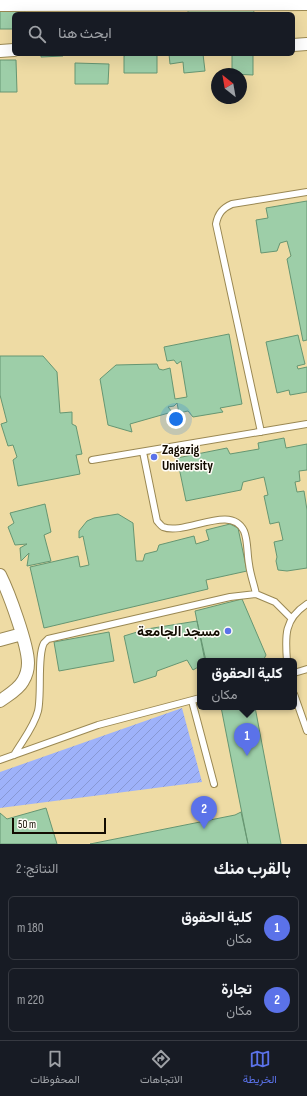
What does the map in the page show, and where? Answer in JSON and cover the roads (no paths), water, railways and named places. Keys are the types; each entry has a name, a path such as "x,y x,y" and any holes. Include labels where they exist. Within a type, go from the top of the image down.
{"street":[{"path":"0,5 307,4"},
{"path":"295,45 307,44"},
{"path":"0,51 12,50"},
{"path":"0,576 22,634 28,656 26,672 19,687 0,701"},
{"path":"0,640 22,634"}],"lane":[{"path":"261,432 216,224 217,217 225,207 232,204 307,192"},
{"path":"92,460 307,424"},
{"path":"143,452 157,521 162,527 174,529 221,520 232,520 239,524 244,532 249,566 256,594"},
{"path":"14,755 38,712 42,652 44,644 48,639 230,597 256,594 275,602 291,618"},
{"path":"287,658 286,645 291,618 307,604"},
{"path":"297,672 307,669"},
{"path":"0,760 98,725 197,699"},
{"path":"192,701 214,784"},
{"path":"297,703 307,731"}],"place":[{"name":"Zagazig University","path":"154,457"},
{"name":"مسجد الجامعة","path":"228,631"},
{"name":"كلية الحقوق","path":"247,756"},
{"name":"تجارة","path":"204,829"}]}
